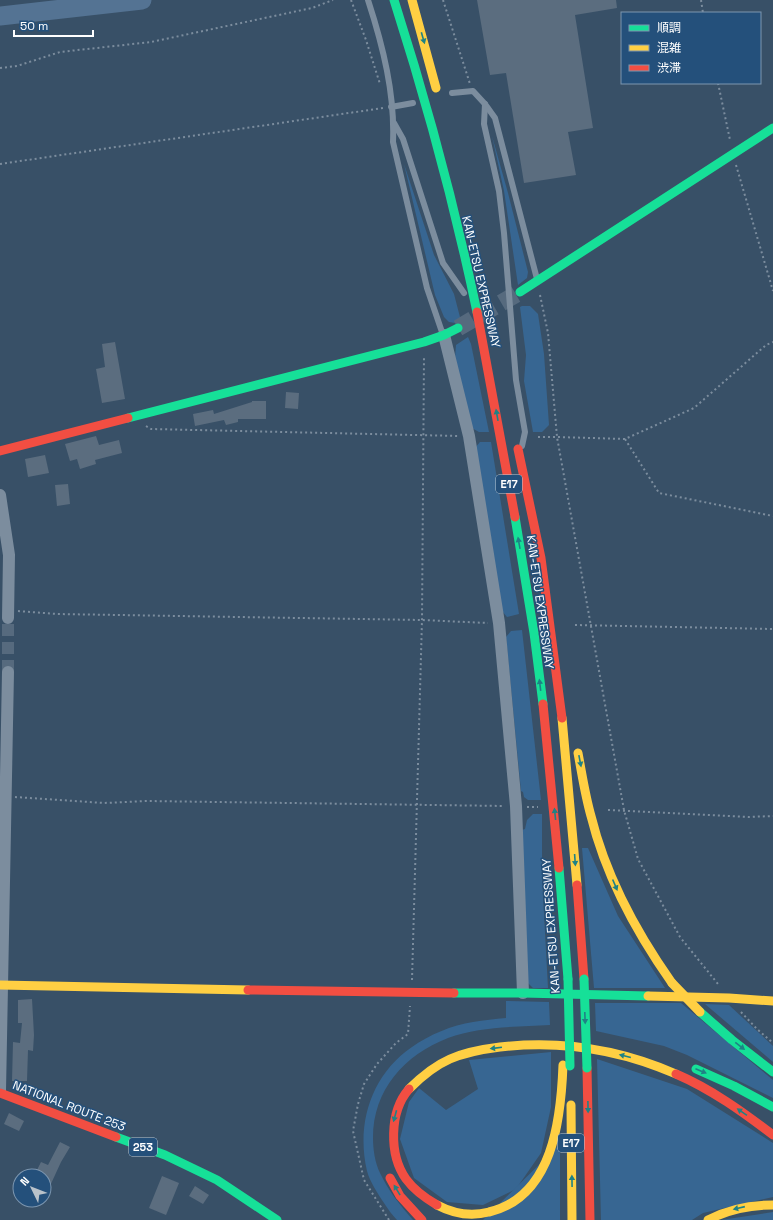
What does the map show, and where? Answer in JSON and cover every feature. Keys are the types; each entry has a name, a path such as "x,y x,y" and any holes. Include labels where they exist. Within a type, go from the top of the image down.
{"main road":[{"name":"KAN-ETSU EXPRESSWAY","path":"394,0 418,76 440,157 477,312 522,557 547,742 557,837 565,979 572,1220"},
{"path":"412,0 439,99"},
{"path":"520,292 773,128"},
{"path":"0,451 130,416 424,342 458,328"},
{"name":"KAN-ETSU EXPRESSWAY","path":"516,437 541,557 564,740 574,838 584,979 590,1220"},
{"path":"541,557 571,715"},
{"path":"577,745 593,823 604,858 634,925 651,954 672,983 700,1012 732,1040 773,1072"},
{"path":"1,985 154,990 523,993 729,998 773,1001"},
{"path":"561,1035 595,1039"},
{"path":"567,1065 561,1110 557,1130 551,1148 535,1181 525,1193 512,1203 497,1210 481,1214 466,1215 452,1212 439,1208 426,1200 415,1191 406,1180 394,1153 392,1137 393,1123 397,1109 412,1085 427,1072 448,1059 463,1054 506,1047 548,1045 578,1047 625,1056 649,1063 678,1074 703,1087 745,1114 773,1135"},
{"path":"688,1066 734,1086 773,1107"},
{"name":"NATIONAL ROUTE 253","path":"0,1092 165,1155 217,1180 277,1220"},
{"path":"388,1172 400,1196 422,1220"},
{"path":"708,1220 723,1212 738,1207 757,1204 773,1205"}],"street":[{"path":"444,335 469,436 499,623 516,806 523,993"},
{"path":"0,495 9,556 6,612"},
{"path":"0,1092 8,672"}],"lane":[{"path":"368,0 377,27 387,68 394,122 393,142 427,288 444,335"},
{"path":"452,93 473,91 495,118 537,281"},
{"path":"391,107 413,103"},
{"path":"485,104 484,124 499,191 504,233 516,380 525,432 523,444 519,453"},
{"path":"394,122 403,139 444,263 477,312"}],"path":[{"path":"0,68 17,66 60,52 151,42 312,8 333,0"},
{"path":"351,0 366,40 381,88"},
{"path":"443,0 460,56 473,91"},
{"path":"701,0 703,12"},
{"path":"718,84 733,153 773,291"},
{"path":"0,164 391,107"},
{"path":"537,281 548,333 556,437 592,625 624,810 638,859 680,937 729,998 757,1029 773,1043"},
{"path":"389,1220 364,1180 353,1131 358,1104 364,1084 377,1064 396,1043 408,1034 411,992 422,620 424,342"},
{"path":"538,437 625,439 694,408 766,345 773,342"},
{"path":"130,416 151,429 469,436"},
{"path":"625,439 659,493 773,516"},
{"path":"6,612 422,620 489,623"},
{"path":"575,624 773,629"},
{"path":"6,797 104,803 146,800 541,807"},
{"path":"608,810 748,817 773,816"}],"shaded area":[{"path":"492,136 528,272 527,278 518,285 504,191"},
{"path":"404,164 434,255 454,294 461,321 455,323 449,322 444,317 435,295"},
{"path":"530,306 538,314 544,354 549,425 542,432 533,432 524,381 526,355 520,307"},
{"path":"468,337 471,344 489,432 479,432 470,427 455,358 456,345"},
{"path":"480,442 491,442 519,614 507,617 502,611 474,449"},
{"path":"522,630 541,800 528,800 524,797 523,792 521,791 506,637 511,631"},
{"path":"533,814 542,814 542,876 548,988 533,988 528,983 522,830 525,829 527,820"},
{"path":"582,848 588,848 618,916 665,988 594,988"},
{"path":"506,1001 549,1002 550,1025 485,1029 448,1038 432,1045 405,1064 394,1076 385,1090 374,1121 373,1147 377,1165 383,1180 413,1220 397,1220 372,1184 368,1175 364,1153 366,1118 370,1102 377,1086 398,1058 426,1038 465,1023 506,1018"},
{"path":"595,1003 681,1003 773,1080 773,1098 687,1055 664,1046 596,1031"},
{"path":"705,1004 729,1005 773,1046 773,1062"},
{"path":"551,1052 551,1107 541,1153 516,1189 483,1205 447,1202 414,1178 400,1139 409,1102 419,1088 446,1110 478,1089 469,1060"},
{"path":"597,1059 687,1089 773,1143 773,1197 703,1213 692,1220 601,1220"},
{"path":"560,1144 560,1220 483,1220"},
{"path":"773,1212 773,1220 721,1220"}],"building":[{"path":"477,0 616,0 617,8 575,15 593,128 568,132 576,175 524,183 506,73 490,75"},
{"path":"115,342 125,399 102,403 96,369 105,367 102,344"},
{"path":"286,392 299,393 298,409 285,408"},
{"path":"252,401 266,401 266,419 238,419 238,422 226,425 224,420 195,426 193,414 213,410 214,414"},
{"path":"96,436 99,445 119,440 122,453 95,460 96,464 80,469 77,459 70,461 65,444"},
{"path":"45,455 49,473 28,477 25,459"},
{"path":"68,484 70,504 57,506 55,485"},
{"path":"32,999 34,1035 33,1051 28,1050 27,1081 12,1081 13,1042 20,1043 22,1023 18,1023 18,1000"},
{"path":"9,1113 24,1121 19,1131 4,1124"},
{"path":"60,1142 70,1147 52,1182 52,1168 38,1168 41,1162 48,1165"},
{"path":"162,1176 179,1183 166,1215 149,1208"},
{"path":"195,1186 209,1195 203,1204 189,1196"}],"waterway":[{"path":"0,16 142,0"}],"tunnel":[{"path":"458,328 520,292"},
{"path":"8,618 8,672"}],"traffic: fast":[{"path":"394,0 440,155 477,312"},
{"path":"520,292 773,128"},
{"path":"128,418 424,342 458,328"},
{"path":"515,517 534,633 543,704"},
{"path":"559,868 568,979"},
{"path":"568,979 570,1066"},
{"path":"584,979 587,1068"},
{"path":"454,993 648,996"},
{"path":"700,1012 732,1040 773,1072"},
{"path":"696,1069 734,1086 773,1107"},
{"path":"116,1137 165,1155 217,1180 277,1220"}],"traffic: slow":[{"path":"412,0 436,88"},
{"path":"562,718 577,885"},
{"path":"578,753 589,808 597,839 605,861 635,924 646,944 672,983"},
{"path":"672,983 700,1012"},
{"path":"0,985 248,990"},
{"path":"648,996 729,998 773,1001"},
{"path":"409,1089 433,1068 456,1057 488,1049 523,1045 568,1046 612,1053 676,1074"},
{"path":"437,1205 450,1211 462,1214 482,1214 510,1204 527,1190 540,1173 549,1153 556,1131 560,1109 563,1065"},
{"path":"571,1105 572,1220"},
{"path":"708,1220 739,1208 773,1205"}],"traffic: jam":[{"path":"477,312 515,517"},
{"path":"0,451 128,418"},
{"path":"518,449 541,558 562,718"},
{"path":"543,704 559,868"},
{"path":"577,885 584,979"},
{"path":"248,990 454,993"},
{"path":"587,1068 590,1220"},
{"path":"676,1074 702,1087 726,1102 773,1135"},
{"path":"409,1089 402,1098 395,1121 394,1146 396,1158 400,1169 409,1183 420,1194 437,1205"},
{"path":"0,1093 116,1137"},
{"path":"390,1178 400,1196 422,1220"}]}
